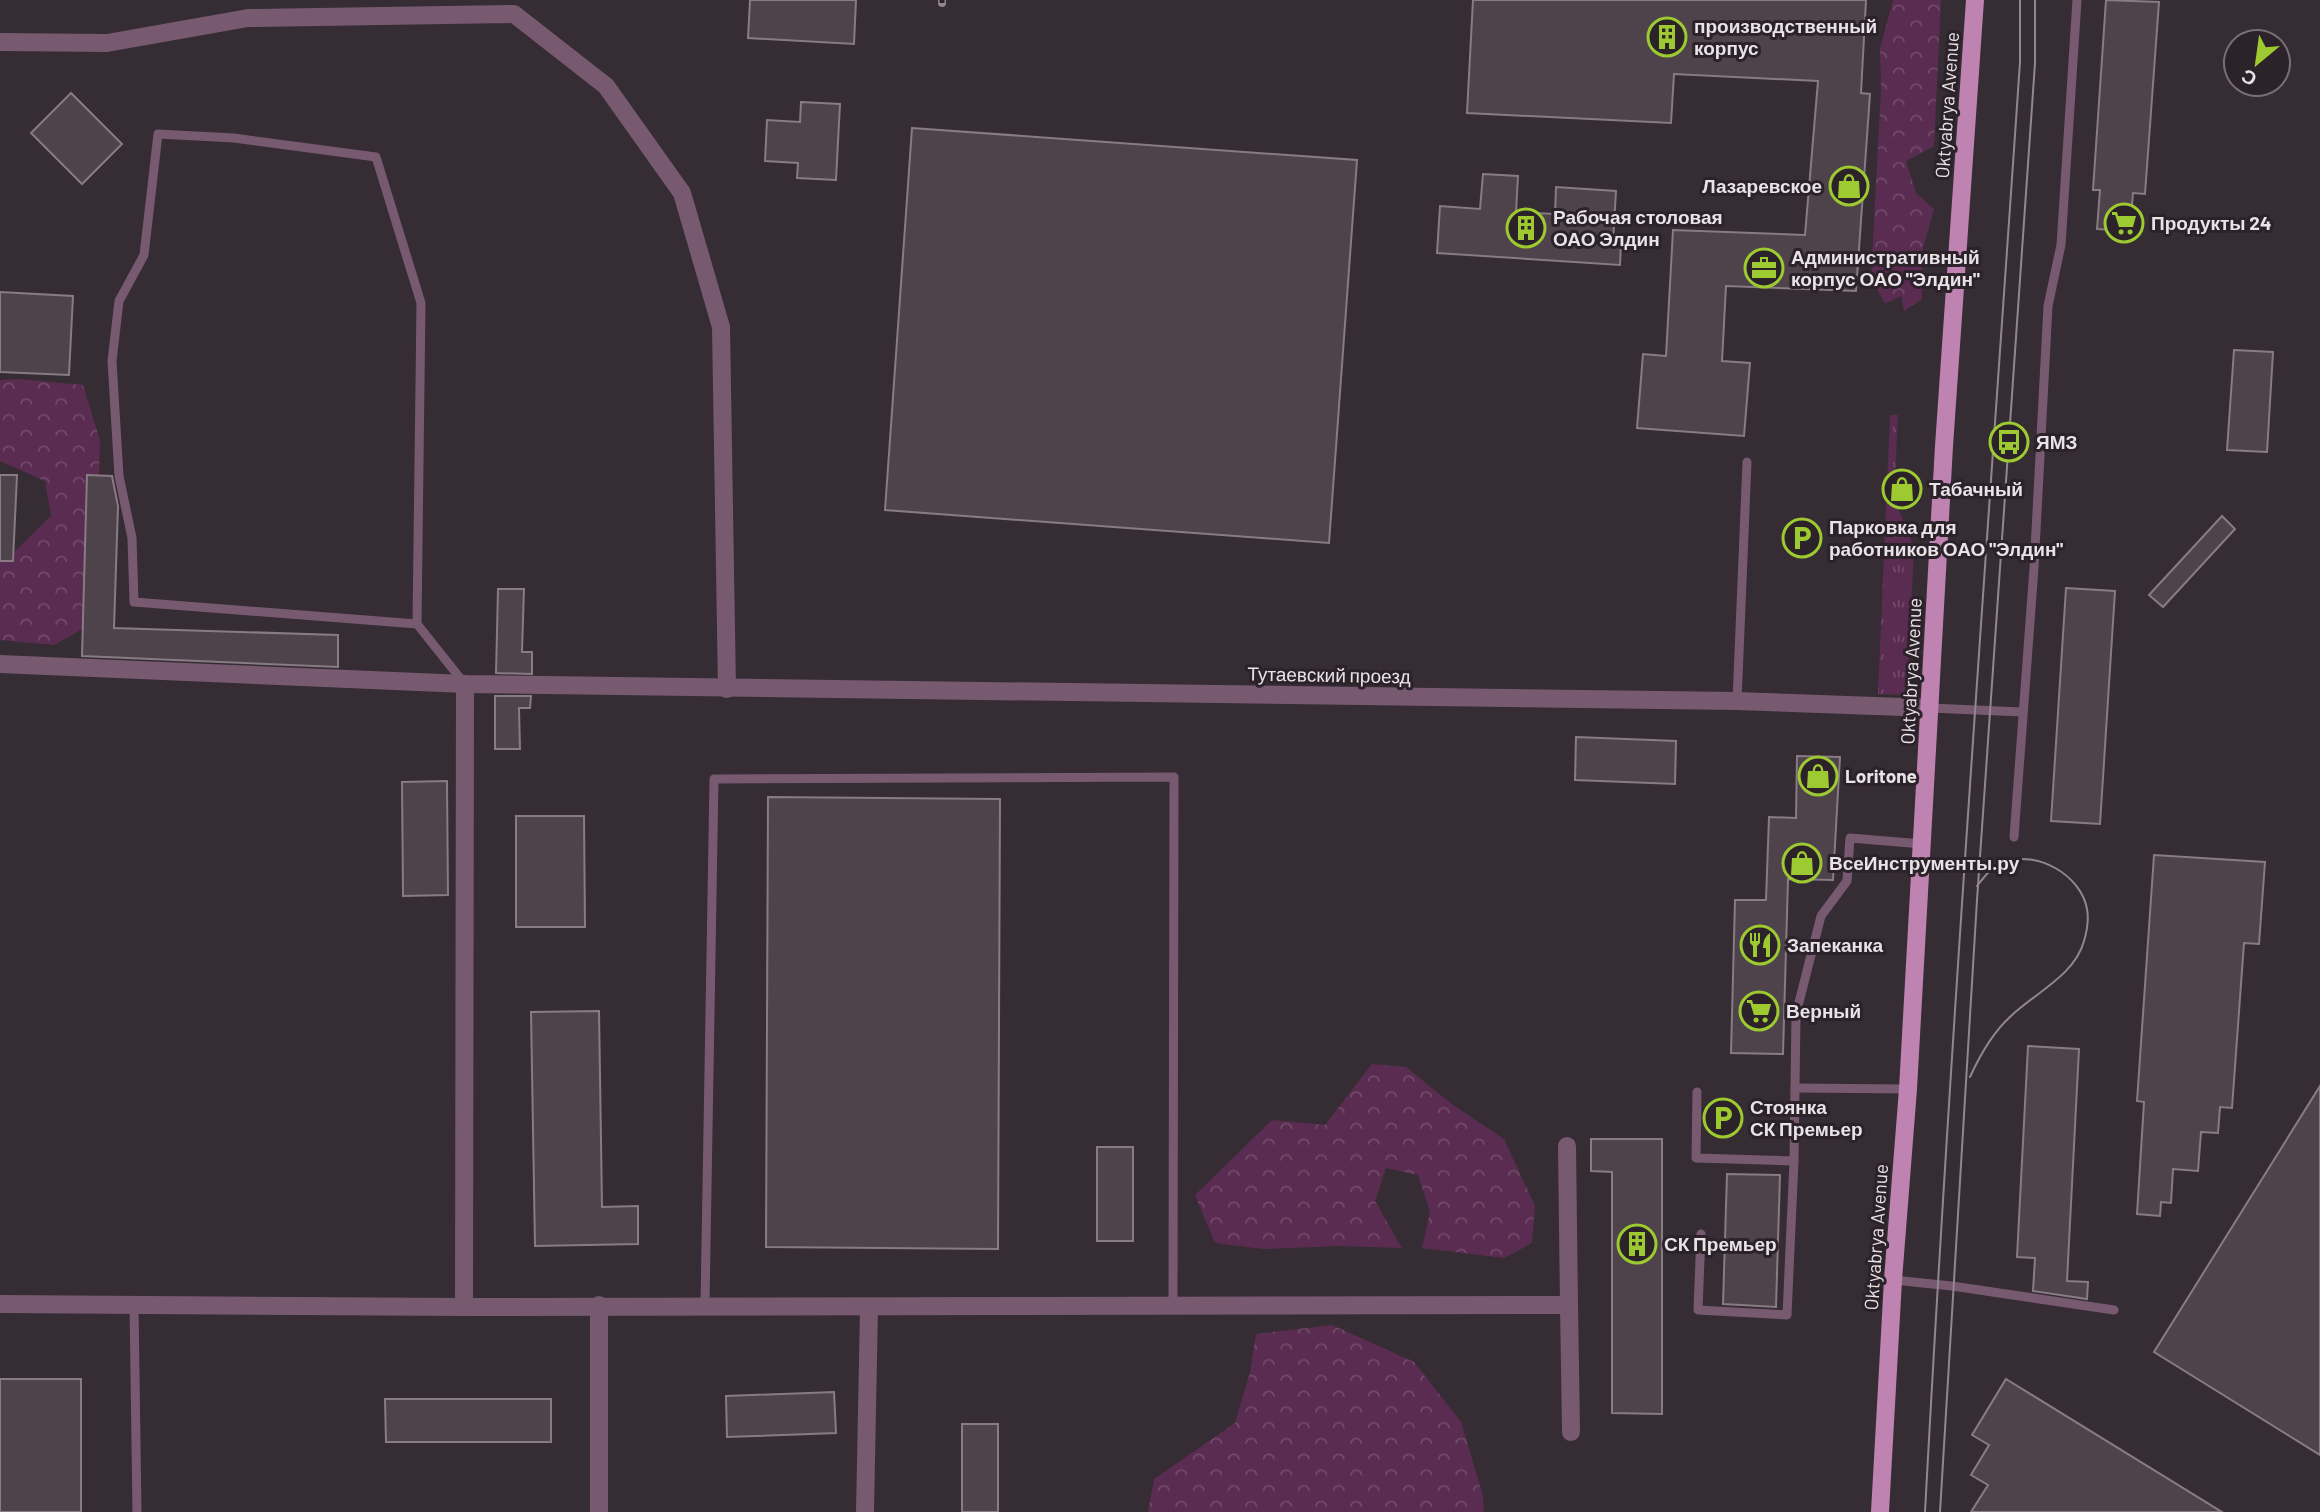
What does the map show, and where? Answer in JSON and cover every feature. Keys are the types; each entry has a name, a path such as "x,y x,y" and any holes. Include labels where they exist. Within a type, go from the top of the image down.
{"main road":[{"name":"Oktyabrya Avenue","path":"1880,1512 1893,1280 1908,1089 1944,446 1975,0"}],"street":[{"path":"0,42 107,43 248,18 514,14 606,86 682,193 721,327 727,689"},
{"name":"Тутаевский проезд","path":"0,664 465,684 1737,701 1930,708"},
{"path":"464,1307 465,684"},
{"path":"1567,1146 1572,1432"},
{"path":"0,1304 464,1307 1569,1306"},
{"path":"599,1305 599,1512"},
{"path":"865,1512 869,1307"}],"lane":[{"path":"2014,836 2034,568 2048,306 2061,246 2077,0"},
{"path":"417,624 134,602 132,538 119,476 112,361 119,301 145,255 158,134 234,138 376,157 421,303 417,624 465,684"},
{"path":"1737,701 1747,462"},
{"path":"1930,708 2022,712"},
{"path":"705,1305 714,779 1174,777 1173,1305"},
{"path":"1701,1234 1698,1310 1787,1315 1794,1161 1796,1014 1821,916 1847,881 1850,838 1922,844"},
{"path":"1795,1088 1908,1089"},
{"path":"1697,1092 1696,1158 1794,1161"},
{"path":"1893,1280 2114,1310"},
{"path":"134,1305 137,1512"}],"green space":[{"path":"1893,0 1941,0 1934,146 1906,161 1916,193 1934,209 1922,252 1922,299 1904,311 1901,296 1885,304 1871,278 1881,91 1880,48"},
{"path":"20,379 83,385 100,440 97,555 84,628 54,645 0,640 0,552 14,552 51,516 45,481 0,461 0,380"},
{"path":"1890,415 1898,415 1894,499 1914,547 1907,695 1878,694"},
{"path":"1372,1064 1406,1067 1453,1105 1504,1139 1535,1206 1532,1243 1504,1258 1422,1248 1430,1212 1418,1175 1386,1168 1375,1201 1402,1248 1339,1246 1263,1249 1215,1243 1195,1195 1272,1120 1325,1125"},
{"path":"1332,1325 1414,1362 1461,1422 1483,1496 1484,1512 1148,1512 1154,1479 1235,1423 1250,1372 1256,1334"}],"building":[{"path":"750,0 856,0 854,44 748,38"},
{"path":"1473,0 1866,0 1861,93 1870,94 1856,291 1726,286 1722,361 1750,363 1744,436 1637,428 1643,354 1666,356 1673,230 1805,235 1818,81 1674,74 1671,123 1467,113"},
{"path":"2106,0 2159,2 2145,194 2133,193 2130,231 2097,229 2100,190 2093,190"},
{"path":"71,93 122,144 82,184 31,133"},
{"path":"801,102 840,104 836,180 797,178 798,163 765,161 767,120 800,122"},
{"path":"912,128 1357,160 1329,543 885,510"},
{"name":"Рабочая столовая ОАО Элдин","path":"1483,174 1518,176 1516,212 1555,214 1556,187 1616,191 1613,242 1621,243 1620,265 1437,253 1440,206 1480,209"},
{"path":"0,292 73,296 69,375 0,372"},
{"path":"2234,350 2273,352 2267,452 2227,450"},
{"path":"0,475 17,475 13,561 0,561"},
{"path":"87,475 112,476 118,506 114,628 338,635 338,667 82,656"},
{"path":"2222,516 2235,529 2163,607 2149,595"},
{"path":"2066,588 2115,591 2100,824 2051,821"},
{"path":"498,589 524,589 522,652 532,652 532,674 496,673"},
{"path":"495,696 531,696 530,708 519,708 520,749 495,749"},
{"path":"1576,737 1676,741 1675,784 1575,780"},
{"path":"1797,756 1840,757 1833,880 1788,879 1783,1054 1731,1053 1735,900 1766,900 1769,817 1796,818"},
{"path":"447,781 448,895 403,896 402,782"},
{"path":"768,797 1000,799 998,1249 766,1247"},
{"path":"516,816 584,816 585,927 516,927"},
{"path":"2154,855 2265,862 2259,944 2244,943 2232,1108 2220,1107 2218,1133 2201,1132 2198,1171 2173,1169 2171,1203 2161,1202 2160,1216 2137,1214 2144,1102 2137,1101"},
{"path":"599,1011 602,1207 638,1206 638,1244 535,1246 531,1012"},
{"path":"2028,1046 2079,1049 2067,1281 2088,1282 2087,1299 2033,1291 2035,1258 2017,1257"},
{"path":"2320,1086 2320,1455 2154,1352"},
{"name":"СК Премьер","path":"1591,1139 1662,1139 1662,1414 1612,1413 1612,1172 1591,1171"},
{"path":"1097,1147 1133,1147 1133,1241 1097,1241"},
{"path":"1727,1174 1780,1175 1776,1307 1723,1304"},
{"path":"0,1379 81,1379 81,1512 0,1512"},
{"path":"2006,1379 2222,1512 1971,1512 1988,1485 1971,1475 1989,1445 1972,1435"},
{"path":"834,1392 836,1433 727,1437 726,1396"},
{"path":"385,1399 551,1399 551,1442 386,1442"},
{"path":"962,1424 998,1424 998,1512 962,1512"}],"tram line":[{"path":"1925,1512 1958,968 2020,62 2020,0"},
{"path":"1940,1512 1977,900 2035,63 2035,0"},
{"path":"1970,1077 1987,1045 2004,1023 2072,964 2084,941 2088,921 2083,897 2076,886 2056,868 2043,863 2017,859 2004,862 1992,869 1977,886"}],"place":[{"name":"производственный корпус","path":"1667,37"},
{"name":"Лазаревское","path":"1849,186"},
{"name":"Продукты 24","path":"2124,223"},
{"name":"Рабочая столовая ОАО Элдин","path":"1526,228"},
{"name":"Административный корпус ОАО \"Элдин\"","path":"1764,268"},
{"name":"ЯМЗ","path":"2009,442"},
{"name":"Табачный","path":"1902,489"},
{"name":"Парковка для работников ОАО \"Элдин\"","path":"1802,538"},
{"name":"Loritone","path":"1818,776"},
{"name":"ВсеИнструменты.ру","path":"1802,863"},
{"name":"Запеканка","path":"1760,945"},
{"name":"Верный","path":"1759,1011"},
{"name":"Стоянка СК Премьер","path":"1723,1118"},
{"name":"СК Премьер","path":"1637,1244"}]}
